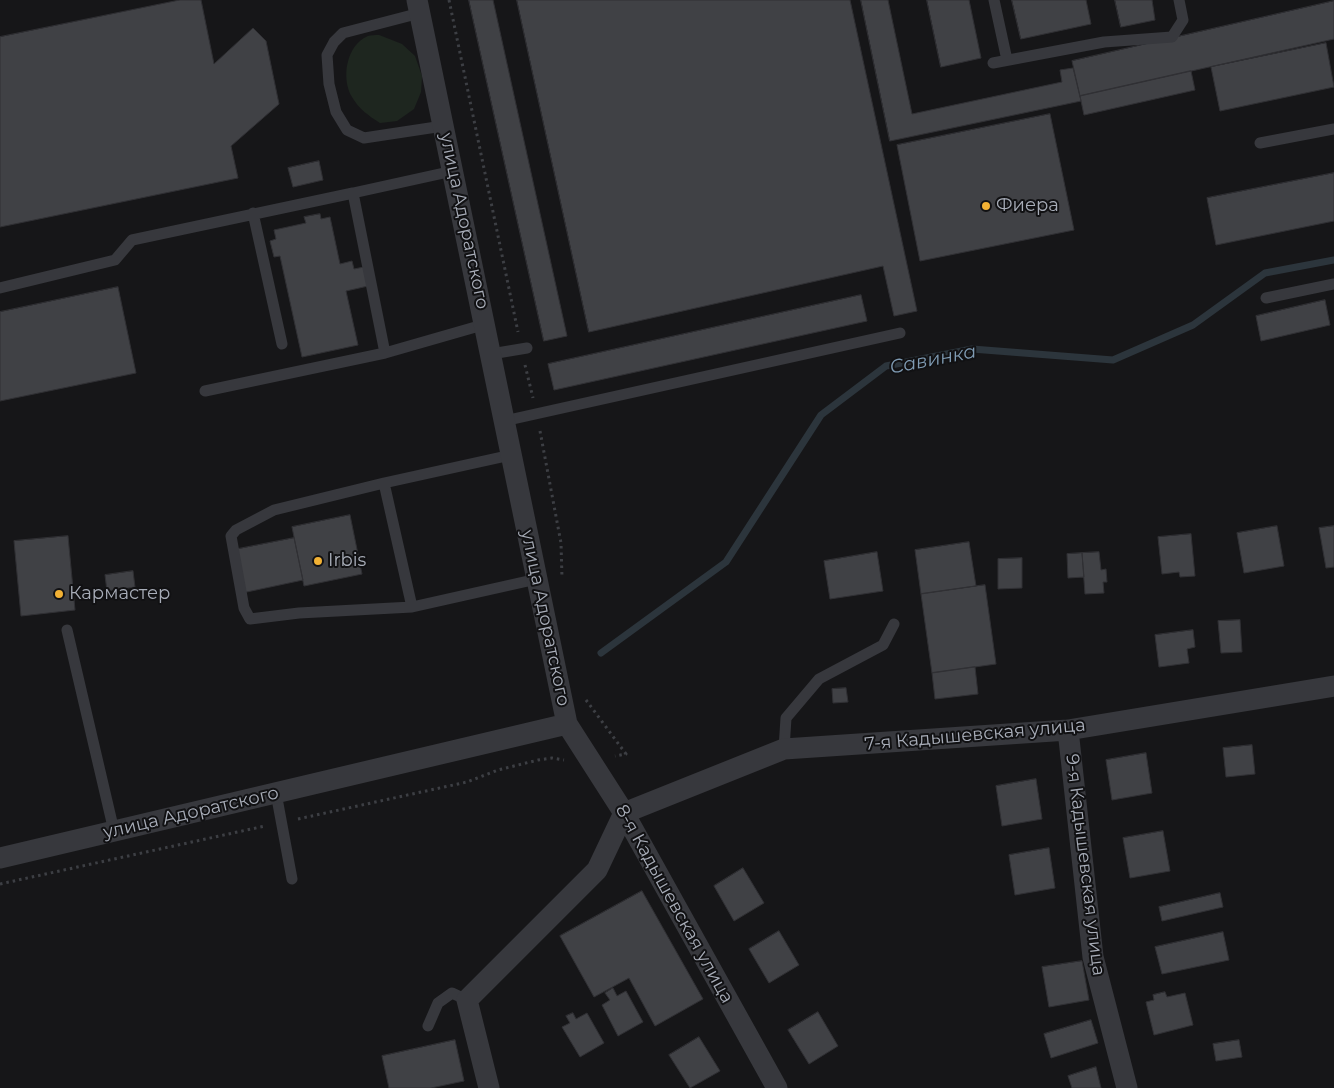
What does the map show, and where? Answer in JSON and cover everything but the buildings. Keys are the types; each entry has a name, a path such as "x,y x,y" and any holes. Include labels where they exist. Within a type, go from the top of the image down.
{"street":[{"name":"улица Адоратского","path":"0,858 567,724 504,421 486,324 418,7"},
{"name":"7-я Кадышевская улица","path":"624,813 784,749 1068,730 1334,686"},
{"name":"8-я Кадышевская улица","path":"567,724 624,813 777,1088"},
{"name":"9-я Кадышевская улица","path":"1068,730 1093,957 1127,1088"},
{"path":"489,1088 467,1000 597,870 624,813"}],"lane":[{"path":"994,0 1007,60"},
{"path":"993,63 1104,42 1172,37 1183,20 1179,0"},
{"path":"418,7 343,33 334,42 327,55 330,84 336,112 347,130 364,138 443,126"},
{"path":"1260,143 1334,129"},
{"path":"0,288 115,260 132,240 453,172"},
{"path":"353,193 385,352"},
{"path":"253,214 282,344"},
{"path":"1266,298 1334,284"},
{"path":"205,391 385,352 486,324"},
{"path":"504,421 900,333"},
{"path":"491,354 524,349"},
{"path":"511,455 274,510 236,530 231,536 244,608 250,619 300,613 412,606 537,579"},
{"path":"384,483 412,606"},
{"path":"784,749 786,718 819,679 883,645 894,624"},
{"path":"66,630 114,831"},
{"path":"276,793 292,879"},
{"path":"428,1026 438,1004 452,994 467,1000"}],"path":[{"path":"449,0 524,349 560,543 562,582"},
{"path":"0,884 467,782 498,770 538,760 552,758 579,762 626,754 585,698"}],"shaded area":[{"path":"379,35 402,44 415,56 422,76 421,92 414,109 397,121 380,123 364,112 352,97 346,72 350,55 361,40 368,36"}],"waterway":[{"name":"Савинка","path":"601,653 726,562 821,415 886,366 972,349 1113,360 1193,325 1265,273 1334,260"}],"place":[{"name":"Фиера","path":"986,206"},
{"name":"Irbis","path":"318,561"},
{"name":"Кармастер","path":"59,594"}]}
